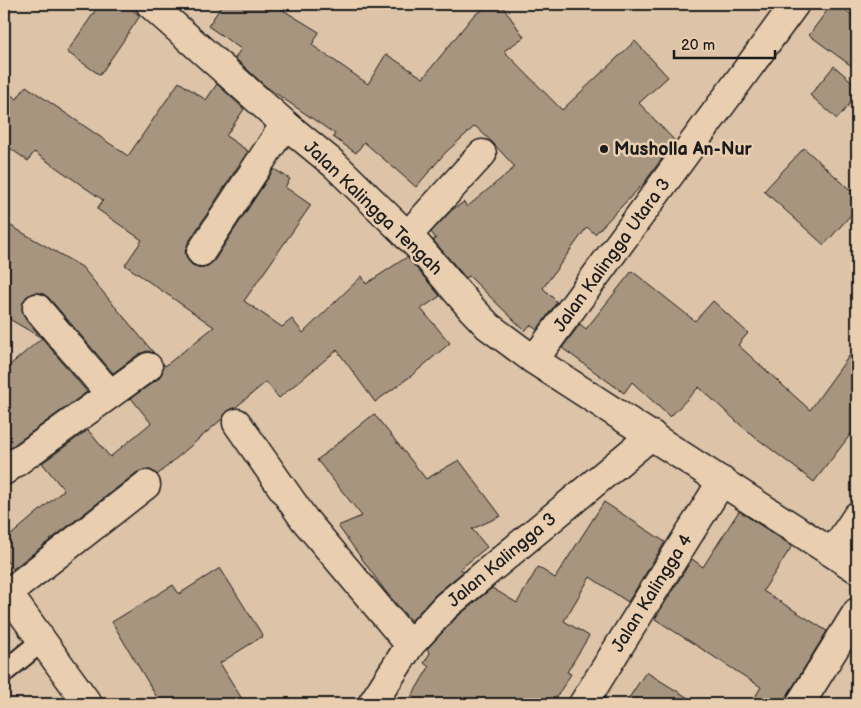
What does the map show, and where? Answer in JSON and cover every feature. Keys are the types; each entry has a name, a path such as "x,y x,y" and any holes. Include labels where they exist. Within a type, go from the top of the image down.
{"street":[{"name":"Jalan Kalingga Tengah","path":"150,4 285,124 335,165 407,236 488,326 534,360 857,568"},
{"name":"Jalan Kalingga Utara 3","path":"534,360 795,4"},
{"path":"201,252 285,124"},
{"path":"407,236 482,154"},
{"path":"37,308 110,394"},
{"path":"4,471 148,367"},
{"path":"236,423 304,519 410,646"},
{"name":"Jalan Kalingga 3","path":"372,704 410,646 446,606 652,435"},
{"name":"Jalan Kalingga 4","path":"583,704 722,481"},
{"path":"88,704 6,591 146,485"},
{"path":"833,552 857,516"},
{"path":"800,704 857,612"}],"lane":[{"path":"4,672 43,640"}],"building":[{"path":"100,4 125,4 140,16 100,75 67,52"},
{"path":"223,4 273,4 319,32 312,45 368,84 386,54 423,78 473,16 491,4 501,4 524,37 504,51 562,110 635,41 668,77 639,103 675,141 644,183 595,234 587,227 543,288 557,302 537,330 530,325 525,331 469,276 466,278 433,240 436,239 431,232 452,210 464,202 467,207 515,167 493,143 475,126 445,153 416,187 364,142 356,153 333,137 335,134 265,86 235,58 241,49 208,26"},
{"path":"832,4 837,4 857,19 857,70 809,35"},
{"path":"834,66 857,86 857,95 837,119 810,95"},
{"path":"179,82 206,100 217,84 244,109 226,136 248,151 188,243 185,252 187,259 192,265 201,268 208,266 214,261 274,169 290,179 285,187 311,205 244,301 282,327 292,319 303,333 362,276 366,284 407,257 440,296 421,309 450,343 411,376 375,402 337,350 279,398 266,382 236,407 228,411 222,419 157,475 151,470 136,473 13,569 4,558 4,541 64,490 42,463 88,430 110,457 151,423 131,398 158,379 162,373 163,363 165,366 214,327 125,265 142,240 97,209 103,200 34,152 28,161 4,144 4,90 17,99 26,86 128,156"},
{"path":"804,148 857,196 857,208 824,245 764,191"},
{"path":"4,222 82,267 154,353 147,351 139,354 113,373 49,298 42,293 34,293 27,296 23,302 22,310 25,318 42,338 4,316"},
{"path":"632,271 695,321 713,301 748,333 738,345 810,410 857,345 857,426 814,482 746,430 699,387 670,417 632,382 624,393 562,348 580,324 586,329"},
{"path":"42,338 87,392 4,452 4,370"},
{"path":"374,414 426,479 459,460 501,516 472,529 487,547 460,569 464,571 435,595 411,621 386,592 338,526 362,516 317,460"},
{"path":"604,502 665,542 628,602 590,577 564,621 589,636 567,672 571,674 552,704 407,704 429,667 424,663 430,653 427,649 457,617 492,588 517,603 538,567 555,578"},
{"path":"739,511 792,546 763,591 827,631 782,704 751,704 761,687 655,619 692,559 703,567"},
{"path":"220,568 263,636 220,663 245,704 161,704 112,622 173,585 179,594"},
{"path":"646,672 698,704 625,704"}],"place":[{"name":"Musholla An-Nur","path":"604,149"}]}
